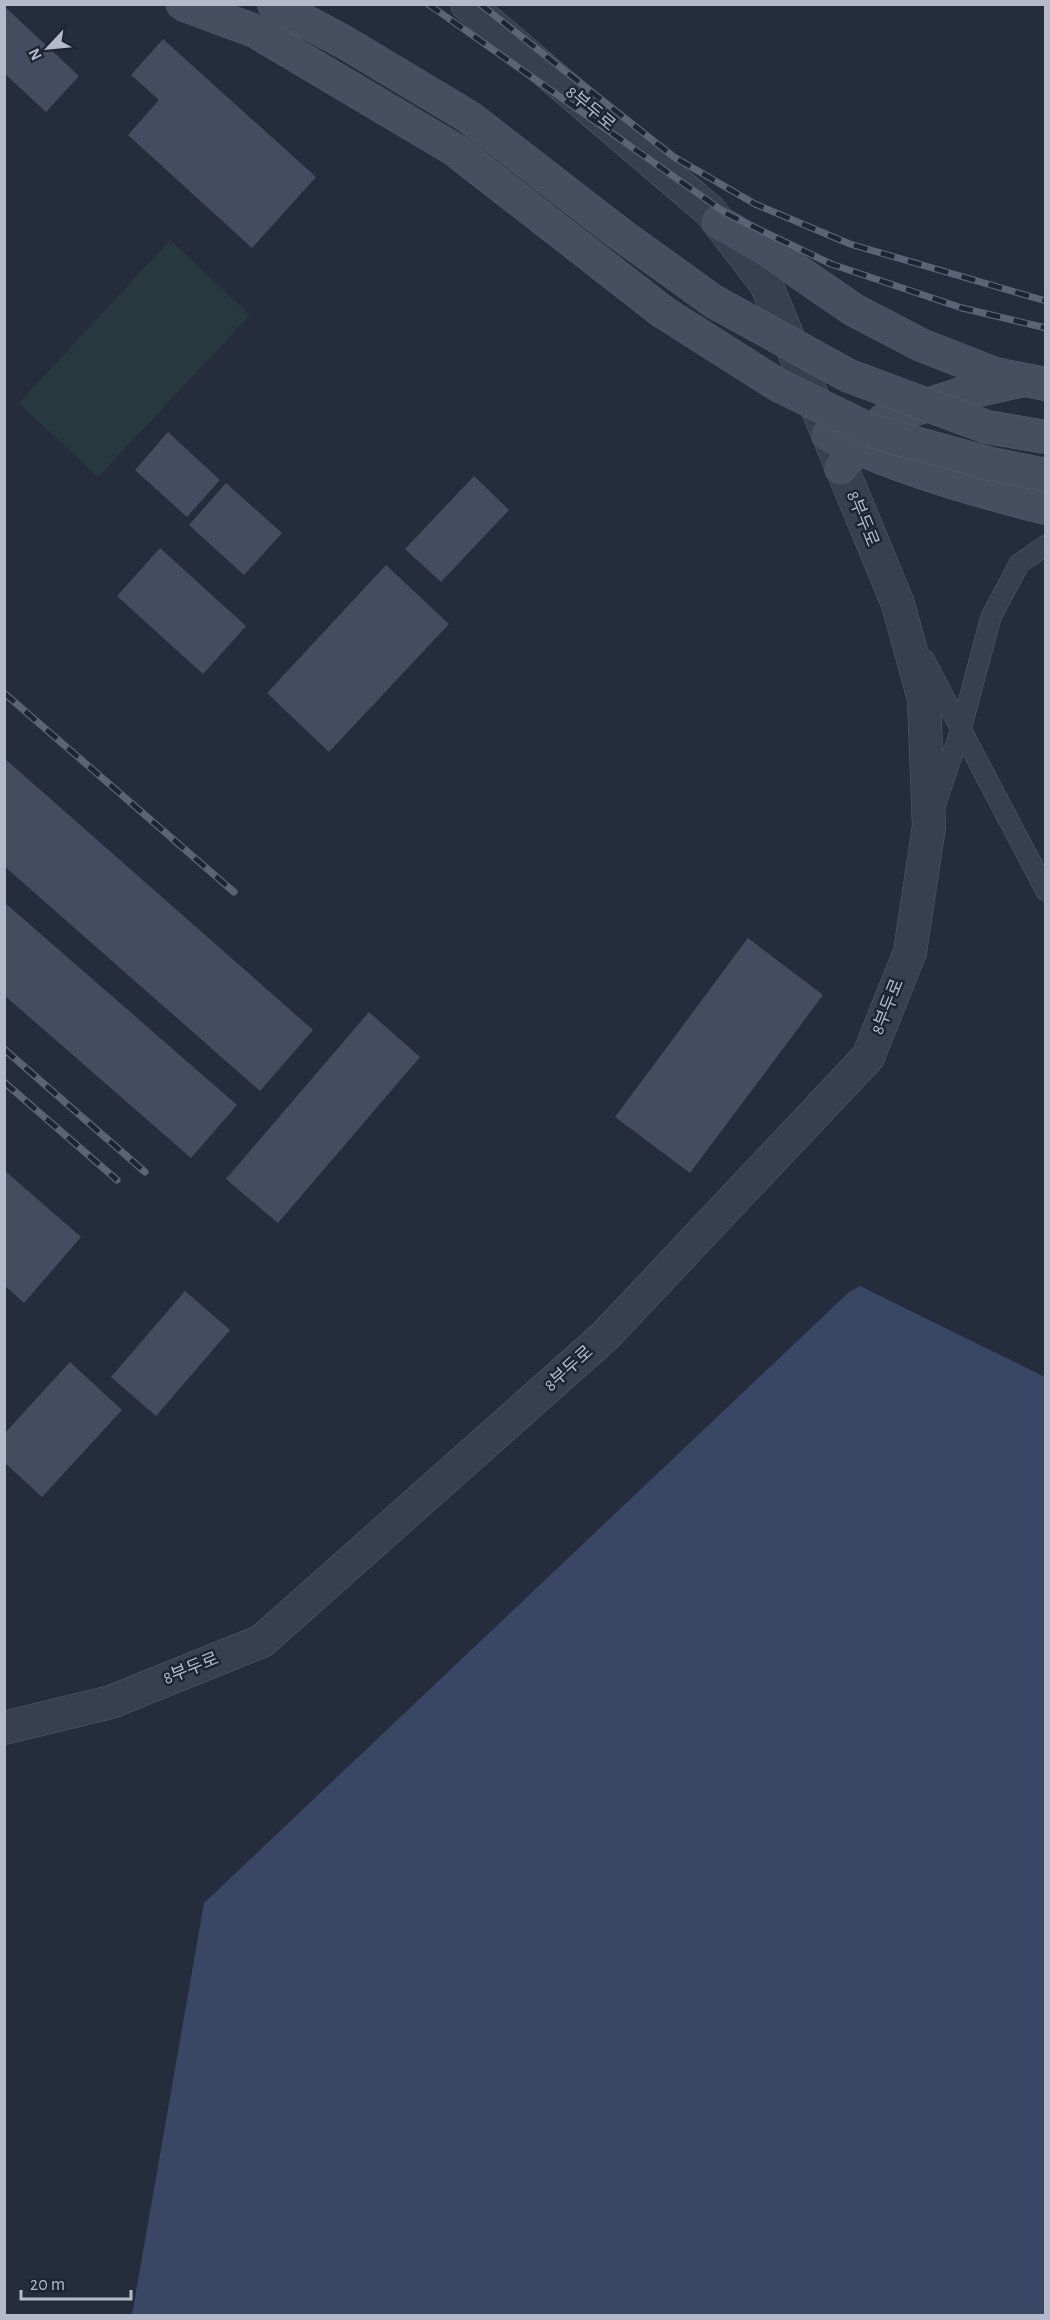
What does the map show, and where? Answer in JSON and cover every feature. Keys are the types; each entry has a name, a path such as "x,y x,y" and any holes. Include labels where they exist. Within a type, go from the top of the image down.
{"main road":[{"path":"182,4 255,31 455,150 663,312 778,385 874,432 991,464 1046,475"},
{"path":"273,4 344,42 469,117 620,234 713,301 849,376 987,428 1046,437"},
{"path":"718,222 768,251 854,310 921,345 995,374 1035,382"},
{"path":"842,450 885,419 961,394 1035,382"},
{"path":"842,450 1046,508"}],"street":[{"name":"8부두로","path":"4,1728 111,1702 262,1641 605,1336 868,1057 910,952 929,826 924,699 900,611 842,450 766,284 710,211 467,4"}],"lane":[{"path":"929,826 961,729 991,617 1019,564 1046,545"},
{"path":"900,611 1046,891"}],"shaded area":[{"path":"170,240 250,315 98,477 19,403"}],"water":[{"path":"860,1286 1045,1377 1045,2315 132,2315 204,1903 849,1292"}],"building":[{"path":"4,6 79,76 46,112 4,73"},
{"path":"163,39 316,177 252,248 128,135 159,100 131,75"},
{"path":"168,432 220,480 187,517 135,470"},
{"path":"474,476 509,510 441,582 405,549"},
{"path":"226,483 282,533 244,575 189,525"},
{"path":"160,548 246,626 203,674 117,596"},
{"path":"386,565 449,624 329,752 267,693"},
{"path":"4,758 313,1030 260,1091 4,866"},
{"path":"4,902 237,1105 191,1158 4,995"},
{"path":"748,938 823,995 690,1173 615,1117"},
{"path":"369,1012 420,1057 278,1223 226,1179"},
{"path":"4,1170 81,1237 24,1303 4,1285"},
{"path":"185,1291 230,1330 156,1416 111,1377"},
{"path":"70,1362 122,1410 42,1497 4,1462 4,1434"}],"railway":[{"path":"428,4 727,214 831,264 962,308 1046,328"},
{"path":"480,4 674,157 755,204 850,244 1046,301"},
{"path":"4,693 234,892"},
{"path":"4,1049 145,1172"},
{"path":"4,1082 117,1180"}]}
